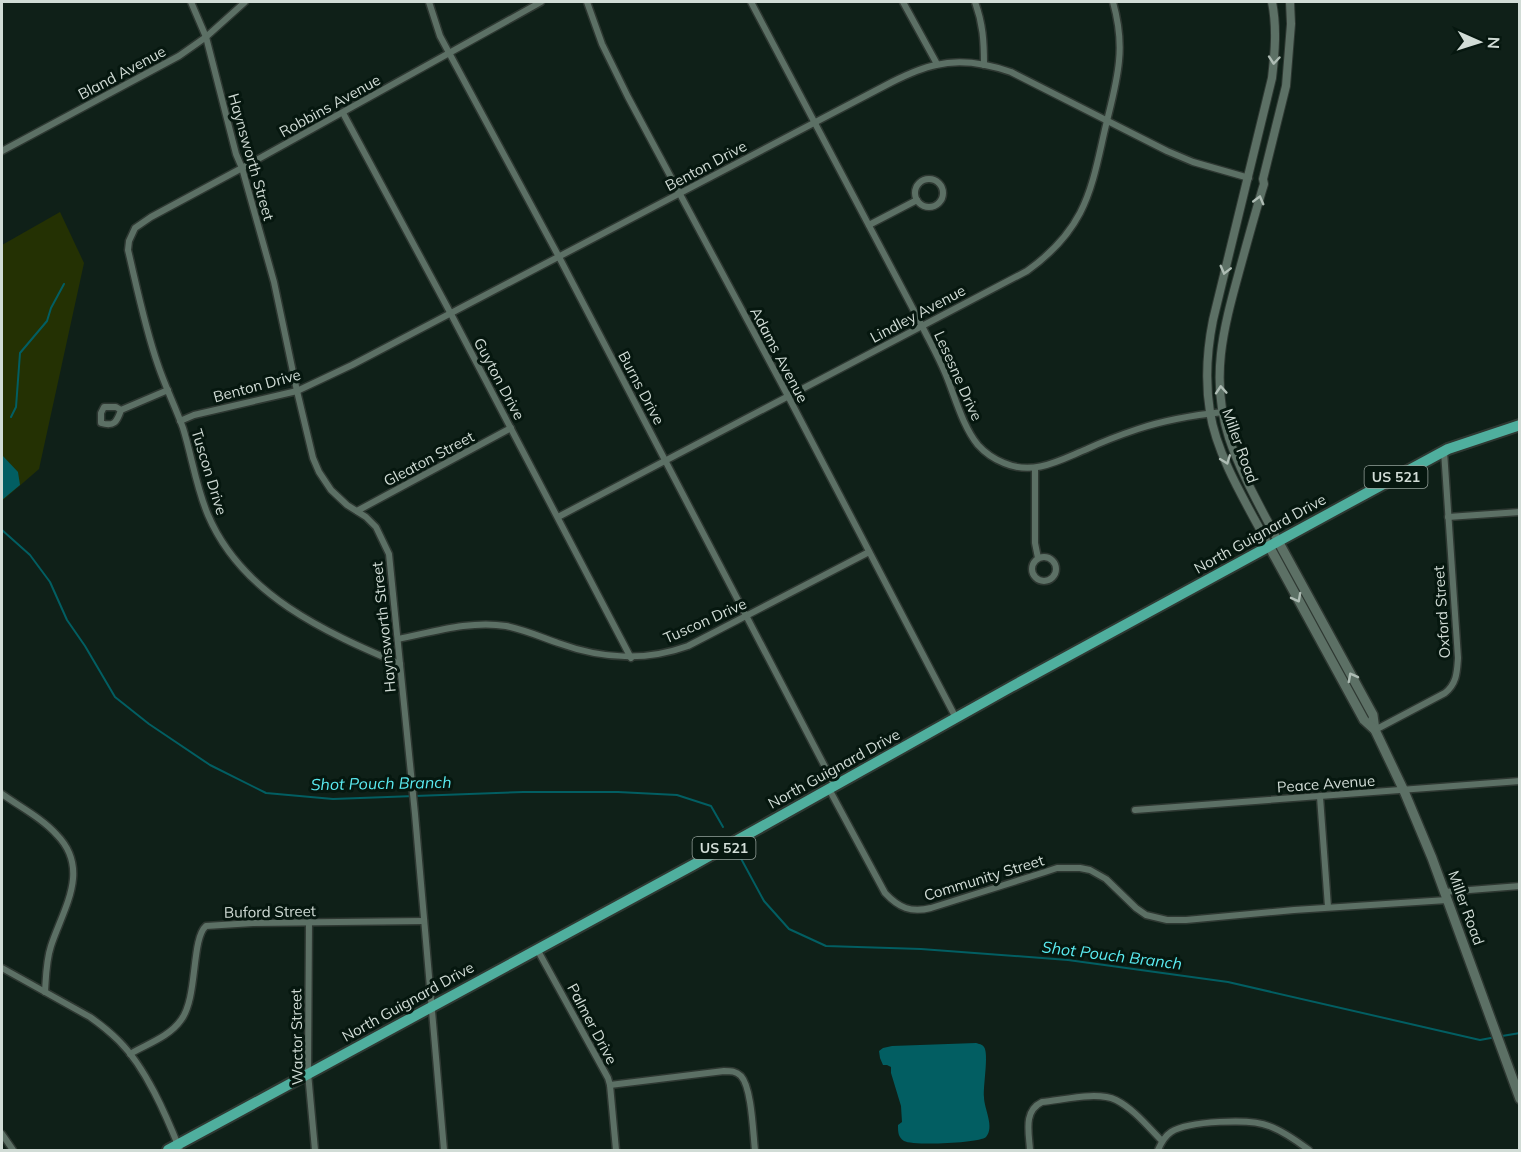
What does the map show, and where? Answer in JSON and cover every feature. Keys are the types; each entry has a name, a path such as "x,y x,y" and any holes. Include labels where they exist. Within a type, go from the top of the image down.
{"highway":[{"name":"North Guignard Drive","path":"176,1149 308,1073 1444,451 1520,426"}],"main road":[{"name":"Miller Road","path":"1274,544 1364,720 1375,730 1404,791 1422,832 1520,1099"}],"street":[{"name":"Haynsworth Street","path":"191,2 206,37 236,154 274,282 313,458 331,490 376,527 390,554 444,1150"},
{"name":"Bland Avenue","path":"2,151 178,56 206,37 245,2"},
{"name":"Burns Drive","path":"429,2 449,53 666,460 747,616 832,788"},
{"name":"Robbins Avenue","path":"132,233 135,228 151,217 541,2"},
{"name":"Adams Avenue","path":"587,2 602,44 628,97 788,396 956,718"},
{"name":"Lesesne Drive","path":"751,2 922,326 945,371 967,428 979,446 994,459 1007,465 1035,468 1058,462 1140,428 1223,412"},
{"path":"903,2 937,64"},
{"path":"975,2 984,33 984,65"},
{"name":"Lindley Avenue","path":"558,517 1027,270 1054,248 1072,226 1090,191 1119,61 1118,26 1113,2"},
{"name":"Miller Road","path":"1272,2 1275,32 1272,78 1213,320 1207,371 1210,414 1216,435 1232,476 1274,544"},
{"name":"Miller Road","path":"1274,544 1229,436 1223,412 1220,370 1221,345 1226,321 1263,184 1286,86 1291,24 1290,2"},
{"name":"Benton Drive","path":"180,421 194,415 297,391 451,314 910,73 937,64 984,65 1011,72 1193,162 1248,178"},
{"name":"Guyton Drive","path":"343,112 631,658"},
{"path":"933,180 941,186 943,196 938,204 928,207 917,200 916,188 923,181 933,180"},
{"path":"869,225 917,200"},
{"name":"Tuscon Drive","path":"132,233 128,250 146,324 158,364 180,421 207,514 215,530 245,572 269,594 298,614 368,650 400,663"},
{"path":"121,411 168,390"},
{"name":"Gleaton Street","path":"357,511 511,428"},
{"name":"Oxford Street","path":"1375,730 1445,693 1454,684 1457,676 1458,658 1444,451"},
{"path":"1035,468 1035,543 1038,558"},
{"path":"1448,517 1520,512"},
{"name":"Tuscon Drive","path":"398,639 468,626 494,625 530,632 557,643 596,654 631,658 655,656 675,651 869,552"},
{"path":"1046,556 1053,560 1056,571 1052,578 1044,581 1034,576 1032,564 1038,558 1046,556"},
{"name":"Peace Avenue","path":"1135,810 1520,781"},
{"name":"Community Street","path":"832,788 885,893 898,906 911,910 920,911 931,908 1057,868 1080,868 1096,873 1146,915 1186,920 1446,896 1520,886"},
{"path":"2,794 50,827 60,837 72,861 74,879 72,890 50,949 45,992"},
{"path":"1320,797 1328,908"},
{"name":"Buford Street","path":"130,1054 172,1030 182,1020 191,998 197,949 202,930 206,926 253,923 424,921"},
{"name":"Wactor Street","path":"309,922 308,1073 315,1150"},
{"name":"Palmer Drive","path":"537,949 610,1085 616,1150"},
{"path":"2,968 103,1026 119,1041 150,1085 172,1130 176,1149"},
{"path":"610,1085 724,1071 735,1072 746,1084 755,1150"},
{"path":"1030,1150 1032,1108 1042,1102 1101,1096 1118,1101 1132,1111 1162,1141"},
{"path":"1158,1150 1162,1141 1172,1131 1191,1125 1253,1122 1269,1126 1309,1150"},
{"path":"2,1134 13,1150"}],"green space":[{"path":"60,212 84,263 39,469 2,501 2,245"}],"water":[{"path":"2,455 18,472 20,485 2,500"},
{"path":"976,1043 982,1045 985,1051 984,1102 989,1123 986,1137 972,1141 946,1143 904,1141 898,1132 898,1125 902,1122 901,1106 891,1067 883,1065 879,1051 892,1046"}],"waterway":[{"path":"11,417 16,407 20,353 47,321 64,284"},
{"name":"Shot Pouch Branch","path":"2,530 30,555 50,582 67,620 115,697 149,724 210,765 266,793 333,799 523,792 618,792 677,795 711,806 723,827"},
{"name":"Shot Pouch Branch","path":"738,853 764,901 789,929 826,946 921,949 1068,960 1228,982 1480,1040 1496,1037"},
{"name":"Shot Pouch Branch","path":"1502,1036 1520,1033"}]}
